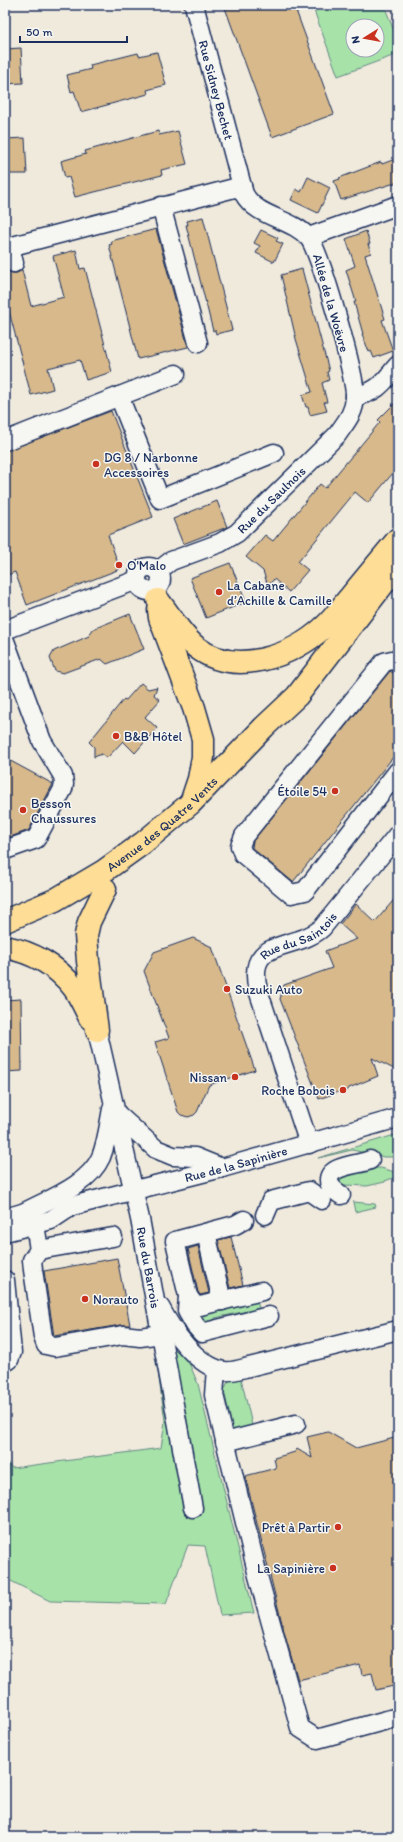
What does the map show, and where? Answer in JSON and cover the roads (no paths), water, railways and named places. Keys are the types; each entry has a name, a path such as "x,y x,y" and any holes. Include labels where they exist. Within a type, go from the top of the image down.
{"main road":[{"path":"152,585 187,638 196,648 209,655 224,660 238,662 257,661 300,645 325,626 398,539"},
{"name":"Avenue des Quatre Vents","path":"5,936 58,914 105,889 149,857 190,823 228,787 275,736 297,696 398,565"},
{"path":"152,585 160,618 196,714 203,739 203,757 199,779 191,803"},
{"name":"Avenue des Quatre Vents","path":"5,921 55,900 104,871 143,844 191,803 264,727 297,696"},
{"path":"97,1030 86,935 89,922 105,889"},
{"path":"5,947 28,953 51,966 65,978 75,989 97,1030"}],"street":[{"name":"Rue Sidney Bechet","path":"194,5 240,180"},
{"path":"9,253 240,180"},
{"name":"Allée de la Woëvre","path":"240,180 244,194 251,203 294,225 309,237 314,244 321,263 353,380 355,396"},
{"path":"309,237 398,205"},
{"path":"161,206 198,343"},
{"path":"355,396 368,394 377,389 398,365"},
{"path":"5,441 176,374"},
{"path":"119,396 160,499 274,452"},
{"name":"Rue du Saulnois","path":"5,630 152,585 171,561 220,543 237,533 336,436 350,417 354,408 355,396"},
{"path":"5,641 42,741 63,776 64,784 52,811 36,839 5,850"},
{"path":"398,662 392,660 384,662 244,836 240,846 242,854 291,894 304,890 398,771"},
{"name":"Rue du Saintois","path":"309,1144 258,990 255,970 260,958 273,949 311,936 322,928 398,834"},
{"name":"Rue du Barrois","path":"97,1030 133,1191 193,1508"},
{"path":"114,1108 156,1150 173,1156 195,1157 222,1168"},
{"path":"39,1250 29,1218 90,1173 96,1166 104,1149 114,1108"},
{"name":"Rue de la Sapinière","path":"5,1232 56,1204 72,1206 133,1191 222,1168 398,1118"},
{"path":"340,1195 330,1185 329,1179 331,1173 335,1169 370,1160"},
{"path":"264,1215 271,1200 309,1191 322,1200"},
{"name":"Rue de la Sapinière","path":"5,1218 29,1218"},
{"path":"244,1220 235,1225 175,1240 188,1296 188,1311 195,1325 202,1333 269,1316"},
{"path":"206,1233 222,1301"},
{"path":"113,1237 39,1250 32,1260 43,1337 46,1345 55,1347 123,1335 140,1337 161,1334"},
{"path":"5,1280 7,1330 12,1352 9,1360 5,1362"},
{"path":"188,1296 196,1307 262,1291"},
{"path":"153,1294 170,1326 185,1344 203,1362 216,1369 234,1371 398,1330"},
{"path":"216,1369 214,1395 258,1576 300,1728 317,1739 398,1717"},
{"path":"225,1442 296,1424"}],"place":[{"name":"DG 8 / Narbonne Accessoires","path":"96,464"},
{"name":"O'Malo","path":"119,565"},
{"name":"La Cabane d’Achille & Camille","path":"219,592"},
{"name":"B&B Hôtel","path":"116,736"},
{"name":"Étoile 54","path":"335,791"},
{"name":"Besson Chaussures","path":"23,810"},
{"name":"Suzuki Auto","path":"227,989"},
{"name":"Nissan","path":"235,1077"},
{"name":"Roche Bobois","path":"343,1090"},
{"name":"Norauto","path":"85,1299"},
{"name":"Prêt à Partir","path":"338,1527"},
{"name":"La Sapinière","path":"333,1568"}]}
